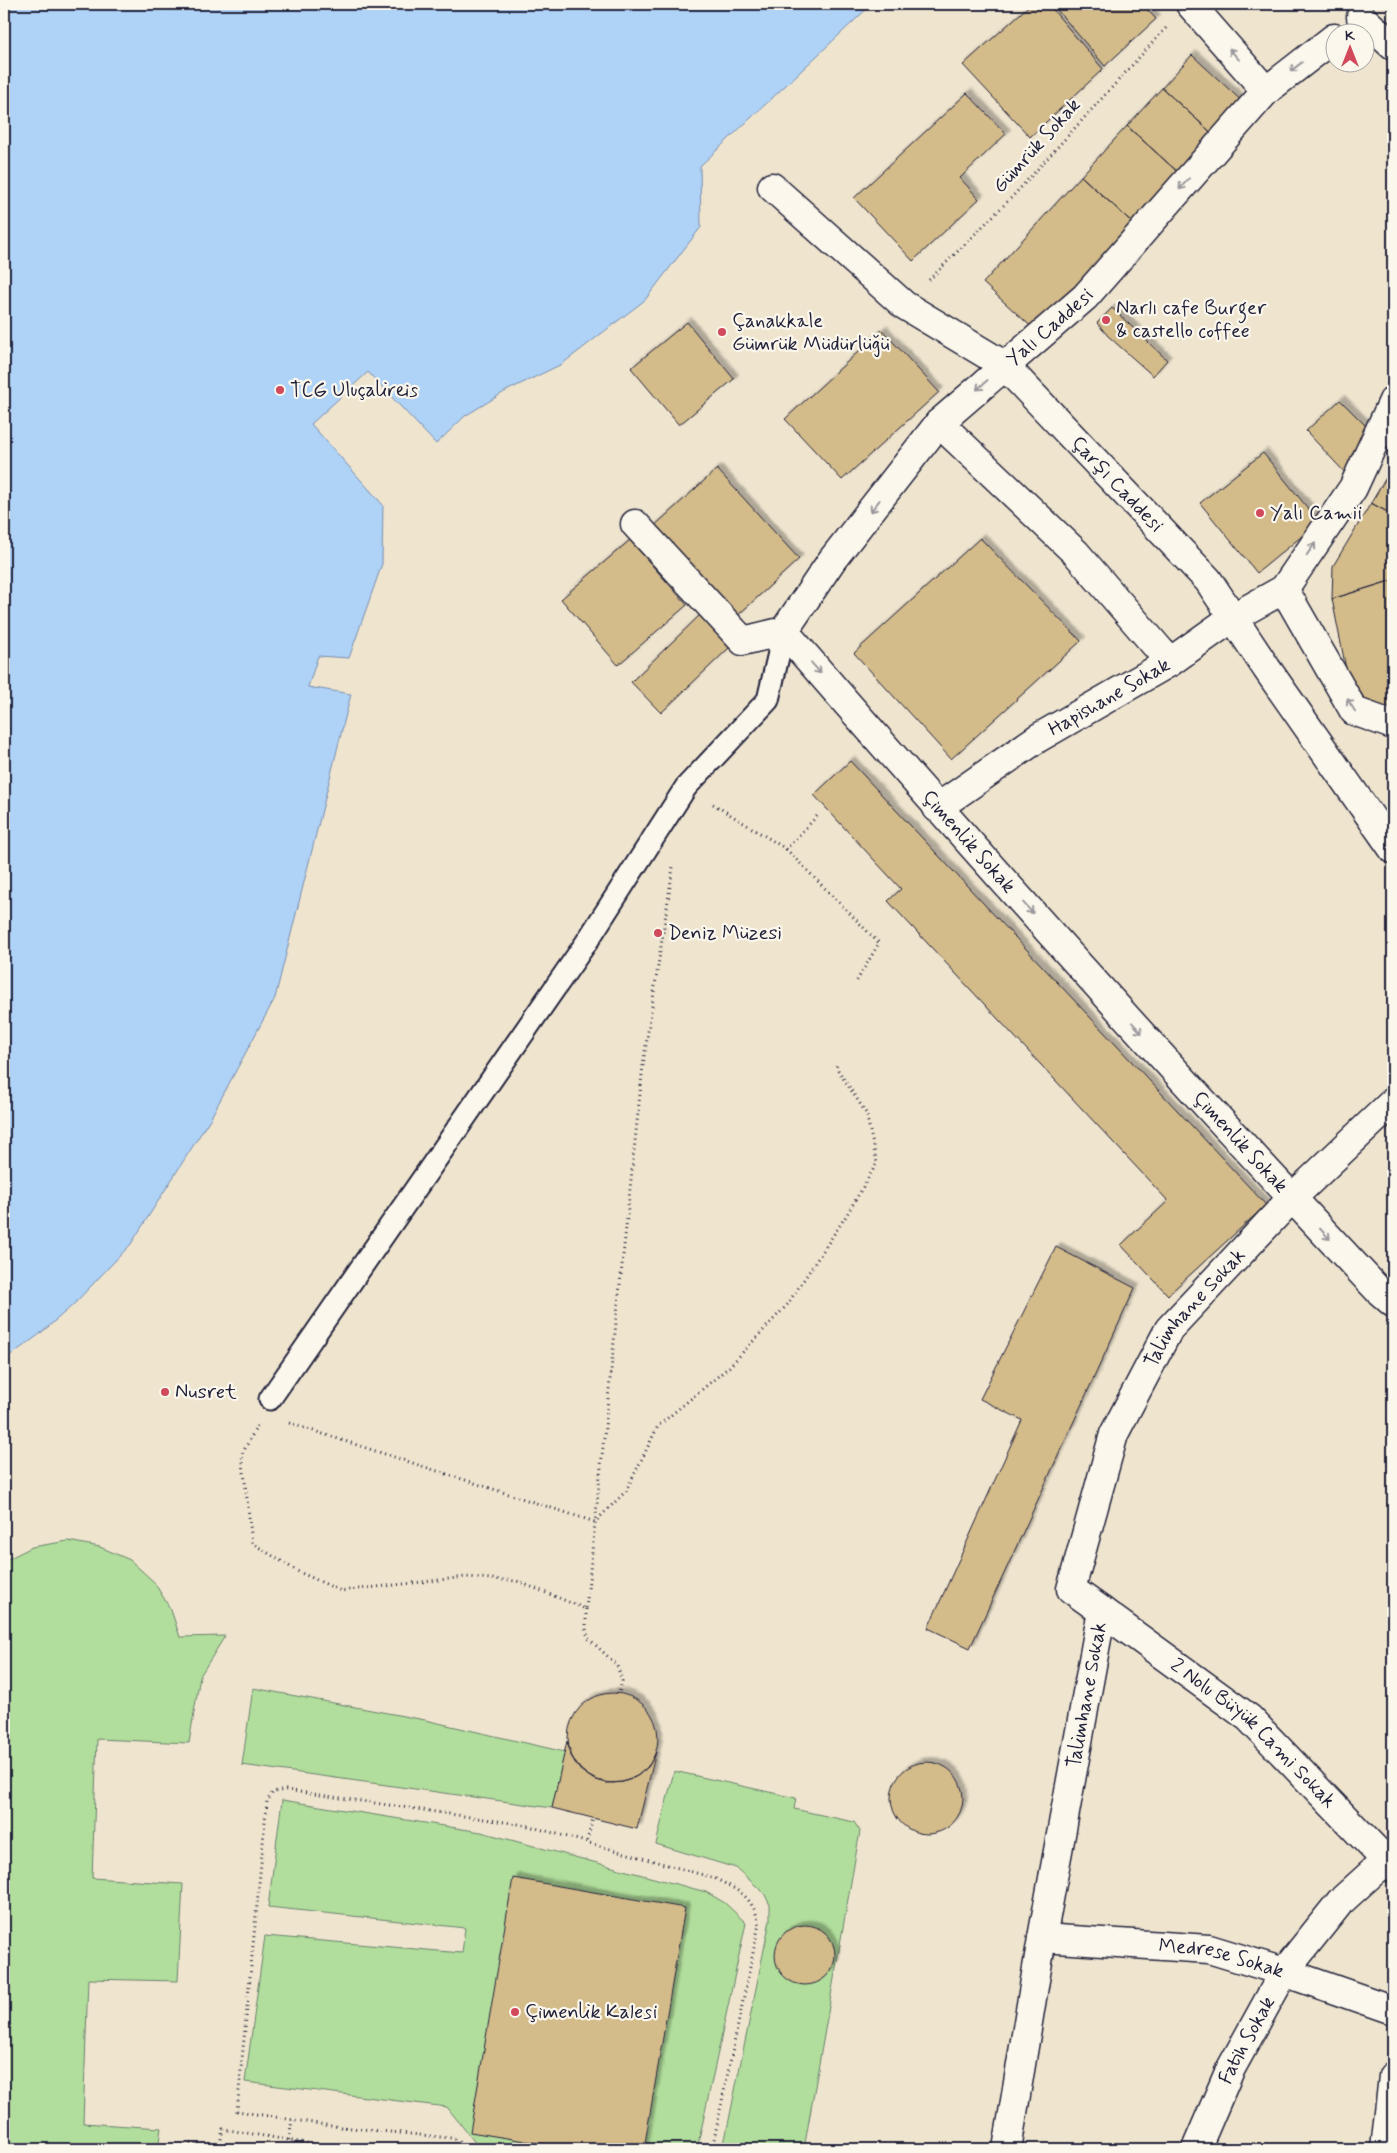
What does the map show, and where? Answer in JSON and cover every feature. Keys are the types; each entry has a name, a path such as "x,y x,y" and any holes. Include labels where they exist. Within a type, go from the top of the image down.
{"street":[{"path":"1190,4 1266,91"},
{"path":"1358,18 1393,46"},
{"name":"Yalı Caddesi","path":"784,631 832,560 939,423 1085,297 1266,91 1324,46"},
{"name":"Çarşı Caddesi","path":"772,187 904,305 1004,365 1208,580 1232,618 1393,849"},
{"path":"1393,400 1353,488 1284,589 1354,711 1393,725"},
{"path":"939,423 1076,553 1170,662"},
{"path":"635,524 742,641 784,631"},
{"name":"Hapishane Sokak","path":"937,808 1038,738 1170,662 1232,618 1284,589"},
{"name":"Çimenlik Sokak","path":"784,631 937,808 1292,1198 1378,1290 1393,1303"},
{"path":"1292,1198 1393,1102"},
{"name":"Talimhane Sokak","path":"1007,2149 1042,1938 1102,1611 1071,1588 1114,1434 1169,1329 1292,1198"},
{"name":"2 Nolu Büyük Cami Sokak","path":"1102,1611 1249,1718 1391,1861"},
{"name":"Fatih Sokak","path":"1196,2149 1230,2070 1284,1972 1340,1902 1391,1861"},
{"name":"Medrese Sokak","path":"1042,1938 1209,1949 1284,1972 1393,2010"},
{"path":"1385,2149 1393,2076"}],"lane":[{"path":"270,1399 586,943 686,787 768,700 784,631"}],"path":[{"name":"Gümrük Sokak","path":"904,305 1013,196 1169,24"},
{"path":"686,787 786,848 879,943 855,984"},
{"path":"786,848 816,816"},
{"path":"619,1693 622,1681 617,1665 588,1638 586,1609 643,1065 674,864"},
{"path":"595,1522 626,1491 658,1426 729,1367 787,1305 846,1216 877,1163 866,1113 836,1067 838,1063"},
{"path":"281,1420 595,1522"},
{"path":"258,1422 242,1454 252,1543 296,1572 341,1591 466,1577 517,1581 586,1609"},
{"path":"466,2149 459,2140 450,2138 332,2126 237,2111 267,1801 273,1792 286,1790 524,1825 588,1841 714,1878 736,1890 749,1900 756,1911 759,1924 712,2149"},
{"path":"588,1841 592,1818"},
{"path":"289,2140 292,2120"},
{"path":"185,2143 220,2149 222,2129 341,2149"}],"green space":[{"path":"68,1541 100,1547 130,1560 154,1582 171,1610 180,1637 225,1636 200,1676 189,1743 97,1739 92,1878 183,1884 178,1981 88,1979 83,2123 161,2128 158,2149 4,2149 4,1561 32,1547"},
{"path":"253,1688 425,1720 565,1752 552,1808 242,1765"},
{"path":"674,1771 796,1798 794,1809 854,1822 860,1831 804,2149 723,2149 770,1920 770,1905 764,1893 736,1868 656,1844"},
{"path":"282,1800 481,1832 706,1892 725,1903 746,1923 697,2149 480,2149 447,2107 245,2082 265,1936 462,1953 465,1928 268,1907"}],"water":[{"path":"4,4 872,4 700,166 701,227 645,300 562,364 506,391 465,416 436,444 368,372 311,424 383,505 382,564 349,658 318,656 308,687 351,694 275,998 210,1119 131,1244 73,1305 40,1334 4,1360"}],"building":[{"path":"1031,4 1048,4 1103,69 1030,137 963,65"},
{"path":"1052,4 1142,4 1156,19 1105,66"},
{"path":"1192,55 1246,105 1216,137 1162,88"},
{"path":"1162,88 1216,137 1181,175 1127,126"},
{"path":"967,93 1006,134 960,178 979,199 913,261 854,198"},
{"path":"1127,126 1181,175 1135,225 1081,176"},
{"path":"1081,176 1135,225 1037,332 983,283"},
{"path":"1112,308 1167,360 1153,376 1108,336 1097,323"},
{"path":"687,322 734,379 679,425 631,368"},
{"path":"882,330 939,392 842,480 785,419"},
{"path":"1340,400 1373,433 1349,477 1306,431"},
{"name":"Yalı Camii","path":"1263,453 1319,522 1257,573 1200,503"},
{"path":"1393,466 1393,515 1371,503"},
{"path":"717,469 799,559 735,618 652,528"},
{"path":"1371,503 1393,515 1393,580 1332,599 1333,566"},
{"path":"980,538 1081,641 951,759 854,653"},
{"path":"630,540 687,605 618,665 561,599"},
{"path":"1393,580 1393,713 1368,705 1346,669 1332,599"},
{"path":"701,614 731,646 661,713 631,682"},
{"path":"850,761 1266,1205 1168,1295 1121,1245 1168,1201 888,901 901,889 814,795"},
{"path":"1056,1247 1135,1288 970,1648 928,1628 1022,1420 980,1399"},
{"path":"613,1693 630,1696 645,1706 655,1721 658,1738 655,1755 645,1770 630,1780 613,1783 596,1780 581,1770 571,1755 568,1738 571,1721 581,1706 596,1696"},
{"path":"567,1741 571,1756 580,1770 593,1779 607,1783 623,1782 637,1776 649,1766 656,1752 637,1829 552,1808"},
{"path":"934,1762 953,1772 961,1784 963,1798 961,1812 953,1824 941,1832 920,1834 901,1824 893,1812 891,1791 901,1772 913,1764"},
{"path":"513,1878 685,1908 644,2149 574,2149 470,2132"},
{"path":"805,1925 821,1930 826,1934 830,1939 835,1955 830,1971 826,1976 821,1980 805,1985 789,1980 784,1976 780,1971 775,1955 780,1939 784,1934 789,1930"}],"place":[{"name":"Narlı cafe Burger & castello coffee","path":"1106,320"},
{"name":"Çanakkale Gümrük Müdürlüğü","path":"722,332"},
{"name":"TCG Uluçalireis","path":"280,390"},
{"name":"Yalı Camii","path":"1260,513"},
{"name":"Deniz Müzesi","path":"658,933"},
{"name":"Nusret","path":"165,1392"},
{"name":"Çimenlik Kalesi","path":"515,2012"}]}
